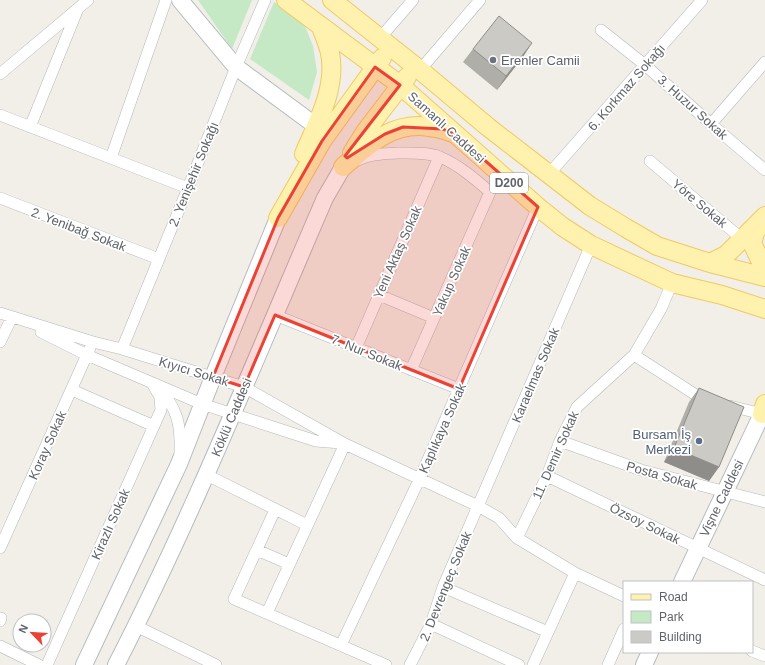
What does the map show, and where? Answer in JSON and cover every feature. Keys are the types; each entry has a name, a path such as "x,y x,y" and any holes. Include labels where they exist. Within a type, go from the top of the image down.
{"main road":[{"path":"180,0 236,67 316,126"},
{"name":"Samanlı Caddesi","path":"286,0 400,85 562,227 591,245 672,283 722,295 765,309"},
{"name":"Samanlı Caddesi","path":"336,1 488,127 590,206 657,246 710,263 765,277"},
{"path":"84,665 180,464 202,404 316,126 328,93 332,70 330,52 321,27"},
{"path":"278,218 322,141 375,67 386,42"},
{"path":"343,167 364,132 400,85 418,68"},
{"path":"343,167 374,141 385,134 403,127 422,126 443,129 456,135"},
{"name":"Köklü Caddesi","path":"116,665 207,475 325,198 343,167"},
{"path":"710,263 726,255 747,241 765,216"},
{"path":"747,241 762,264 765,266"},
{"path":"722,295 758,315 765,322"},
{"name":"Vişne Caddesi","path":"682,581 764,409"},
{"path":"644,665 650,653"}],"street":[{"path":"0,74 88,0"},
{"path":"111,158 166,0"},
{"name":"2. Yenişehir Sokağı","path":"122,349 236,67 265,0"},
{"path":"386,42 413,0"},
{"path":"418,68 480,0"},
{"name":"6. Korkmaz Sokağı","path":"549,174 702,0"},
{"path":"30,127 76,11"},
{"name":"3. Huzur Sokak","path":"601,30 645,65 765,170"},
{"path":"711,124 765,62"},
{"path":"0,115 188,188"},
{"path":"343,167 370,155 414,153 439,157"},
{"name":"Yakup Sokak","path":"412,370 490,192 466,172 439,157"},
{"name":"Yeni Aktaş Sokak","path":"356,348 439,157"},
{"name":"Yöre Sokak","path":"650,161 747,241"},
{"name":"2. Yenibağ Sokak","path":"0,198 159,259"},
{"name":"Kaplıkaya Sokak","path":"341,645 420,478 538,207"},
{"name":"Karaelmas Sokak","path":"478,506 591,245"},
{"name":"11. Demir Sokak","path":"517,538 547,476 560,441 577,407 634,355 661,309 672,283"},
{"path":"379,295 434,318"},
{"name":"Kıyıcı Sokak","path":"0,313 244,387 345,444 478,506 499,518 517,538 575,573 623,596"},
{"name":"7. Nur Sokak","path":"275,315 459,389"},
{"path":"0,342 12,317 87,355 202,404 316,441 345,444 267,613"},
{"name":"Koray Sokak","path":"0,548 93,342"},
{"path":"634,355 700,398 764,409"},
{"path":"152,383 166,395 176,413 180,430 180,464"},
{"name":"Kirazlı Sokak","path":"46,665 161,410 160,397 152,383"},
{"path":"72,390 154,426"},
{"name":"Posta Sokak","path":"560,441 641,470 765,502"},
{"path":"207,475 307,525"},
{"name":"Özsoy Sokak","path":"547,476 765,580"},
{"name":"2. Devrengeç Sokak","path":"410,665 431,624 443,587 478,506"},
{"path":"275,510 234,599 386,665"},
{"path":"257,550 289,564"},
{"path":"533,665 575,573"},
{"path":"443,587 548,632"},
{"path":"431,624 519,665"},
{"path":"136,626 216,665"},
{"path":"608,665 623,631"},
{"path":"0,646 39,665"},
{"path":"753,651 765,656"}],"highlighted area":[{"path":"375,67 400,85 345,156 347,158 385,134 403,127 443,129 456,135 538,207 459,389 275,315 244,387 213,377 278,218 322,141"}],"green space":[{"path":"198,0 252,0 232,49"},
{"path":"274,2 305,26 313,46 317,72 309,100 250,59"}],"building":[{"path":"499,16 532,43 506,76 473,49"},
{"name":"Bursam İş Merkezi","path":"699,388 744,407 719,467 674,448"}],"place":[{"name":"Erenler Camii","path":"493,60"},
{"name":"Bursam İş Merkezi","path":"699,441"}]}
